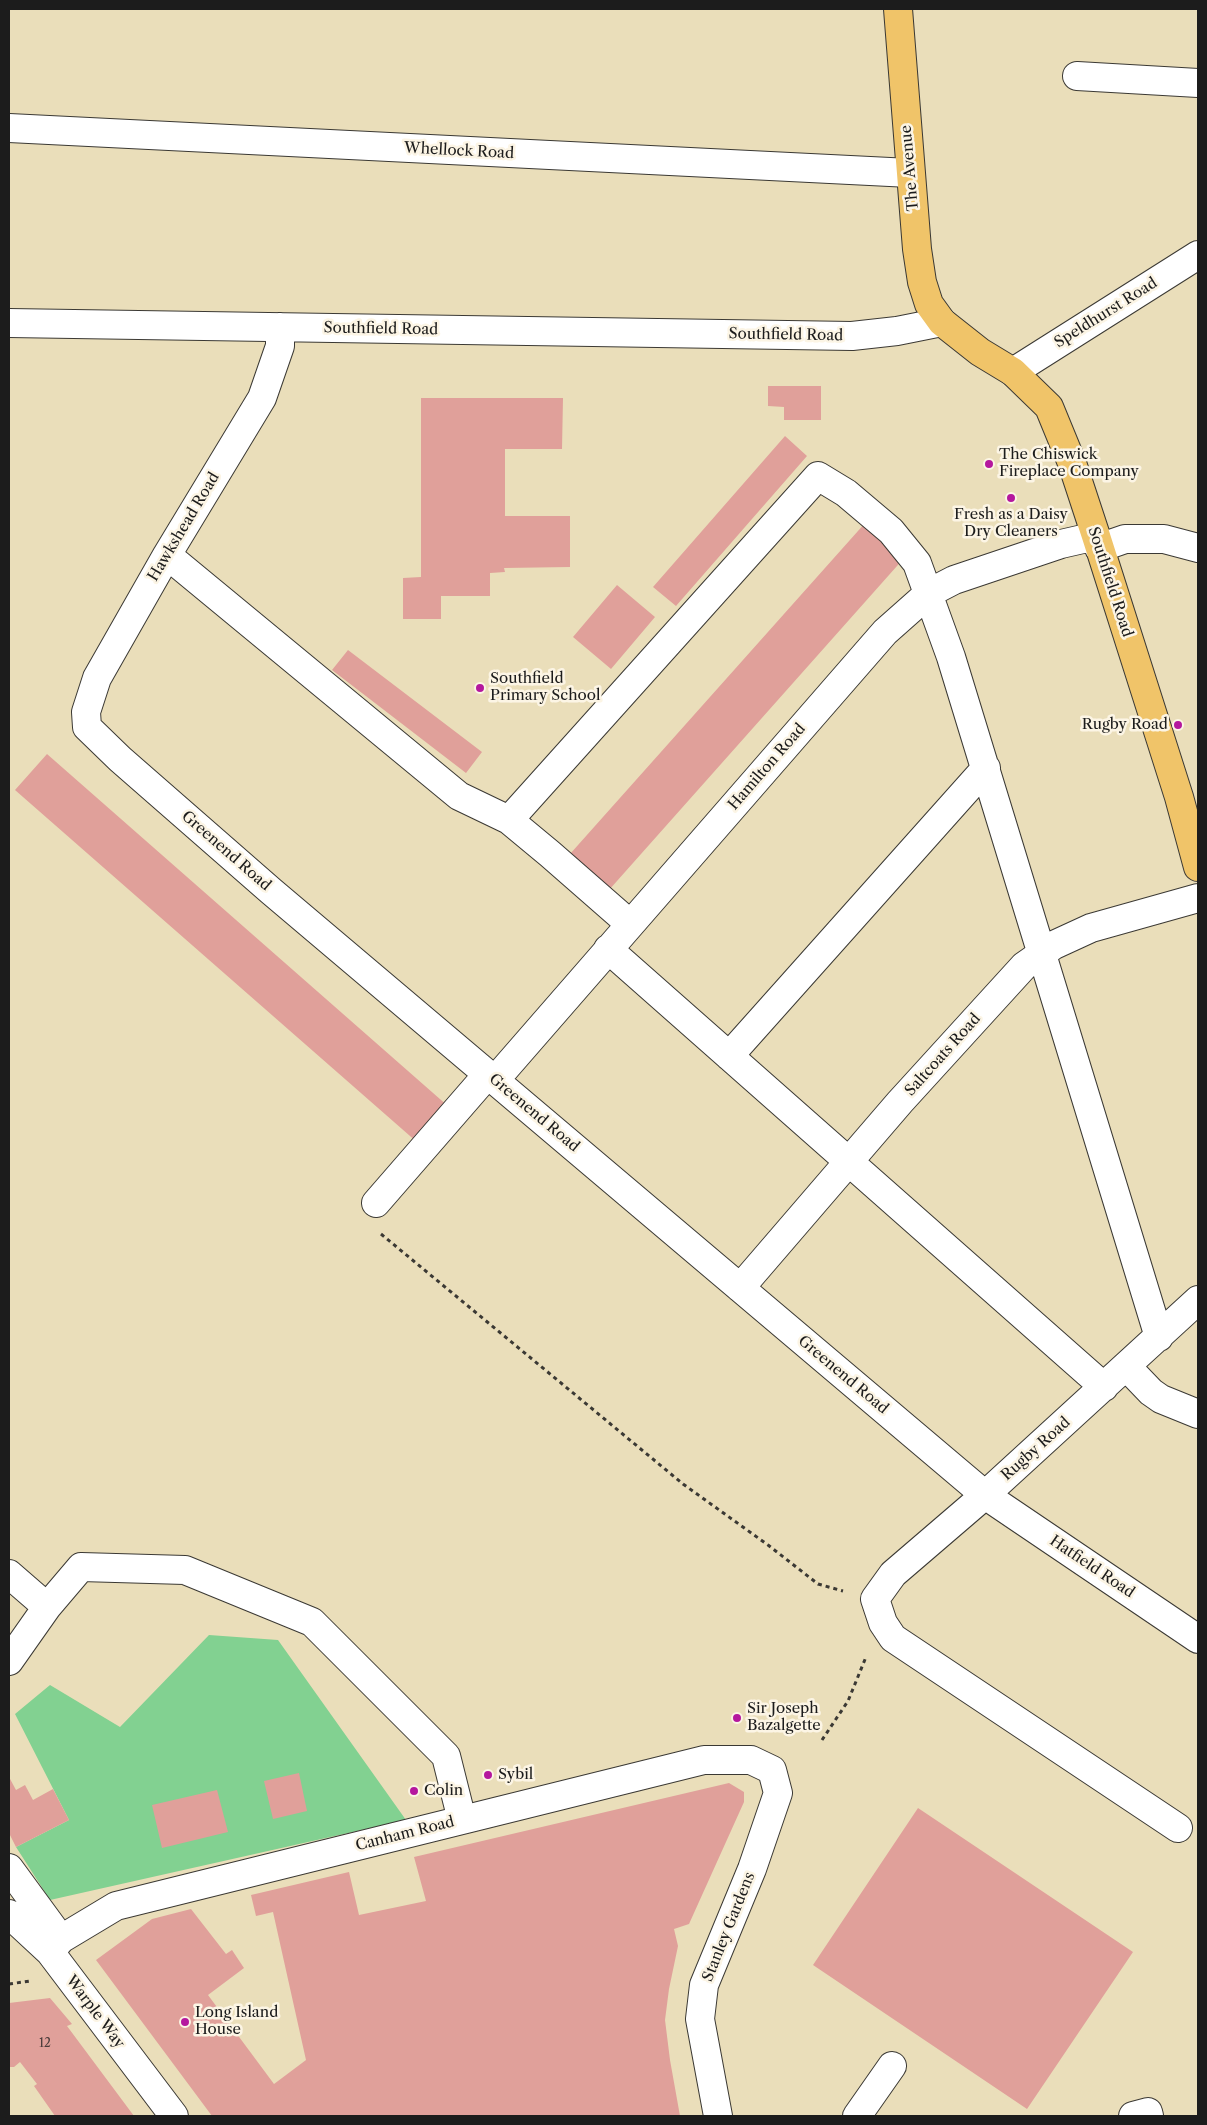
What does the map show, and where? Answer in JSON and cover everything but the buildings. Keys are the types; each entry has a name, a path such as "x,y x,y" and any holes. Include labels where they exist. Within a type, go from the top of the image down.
{"main road":[{"name":"The Avenue","path":"898,9 910,173 922,282 930,304 942,322"},
{"name":"Southfield Road","path":"942,322 980,352 1013,372 1049,407 1072,463 1098,542 1179,797 1198,865"}],"street":[{"path":"1077,76 1198,83"},
{"name":"Whellock Road","path":"9,128 910,173"},
{"name":"Speldhurst Road","path":"1013,372 1198,255"},
{"name":"Southfield Road","path":"9,323 852,336 897,331 942,322"},
{"name":"Hawkshead Road","path":"87,727 86,712 97,678 167,555 262,398 280,346 280,327"},
{"path":"509,820 818,476 846,493 891,531 917,563 929,593 986,768 1159,1336"},
{"name":"Hamilton Road","path":"376,1203 608,949 885,632 929,593 954,580 1061,544 1125,538 1164,539 1198,548"},
{"path":"167,555 458,796 509,820 630,924"},
{"name":"Greenend Road","path":"87,727 120,759 271,891 985,1495"},
{"path":"729,1056 986,768"},
{"name":"Saltcoats Road","path":"740,1288 900,1102 1024,966 1054,944 1091,928 1198,898"},
{"path":"608,949 1104,1387"},
{"name":"Rugby Road","path":"875,1599 894,1574 985,1495 1198,1300"},
{"path":"1126,1366 1151,1392 1161,1399 1198,1414"},
{"name":"Hatfield Road","path":"985,1495 1198,1639"},
{"path":"9,1662 47,1607 81,1567 185,1570 312,1622 446,1756 462,1820"},
{"path":"9,1574 47,1607"},
{"path":"875,1599 883,1622 893,1638 1178,1828"},
{"name":"Canham Road","path":"56,1945 116,1906 704,1760 751,1760 772,1770"},
{"name":"Stanley Gardens","path":"718,2116 700,2019 704,1985 752,1869 778,1793 772,1770"},
{"path":"9,1868 56,1945"},
{"name":"Warple Way","path":"9,1914 56,1945 174,2116"},
{"path":"857,2116 892,2066"},
{"path":"1133,2116 1148,2112 1149,2116"}],"path":[{"path":"376,1203 362,1219 683,1484 768,1545 818,1584 875,1599"},
{"path":"822,1740 848,1701 868,1652"},
{"path":"9,1984 33,1981"}],"green space":[{"path":"209,1635 278,1640 406,1820 50,1900 16,1847 69,1820 15,1714 50,1685 120,1727"}],"place":[{"name":"The Chiswick Fireplace Company","path":"989,464"},
{"name":"Fresh as a Daisy Dry Cleaners","path":"1011,498"},
{"name":"Southfield Primary School","path":"480,688"},
{"name":"Rugby Road","path":"1178,725"},
{"name":"Sir Joseph Bazalgette","path":"737,1718"},
{"name":"Sybil","path":"488,1775"},
{"name":"Colin","path":"414,1791"},
{"name":"Long Island House","path":"185,2022"}]}
